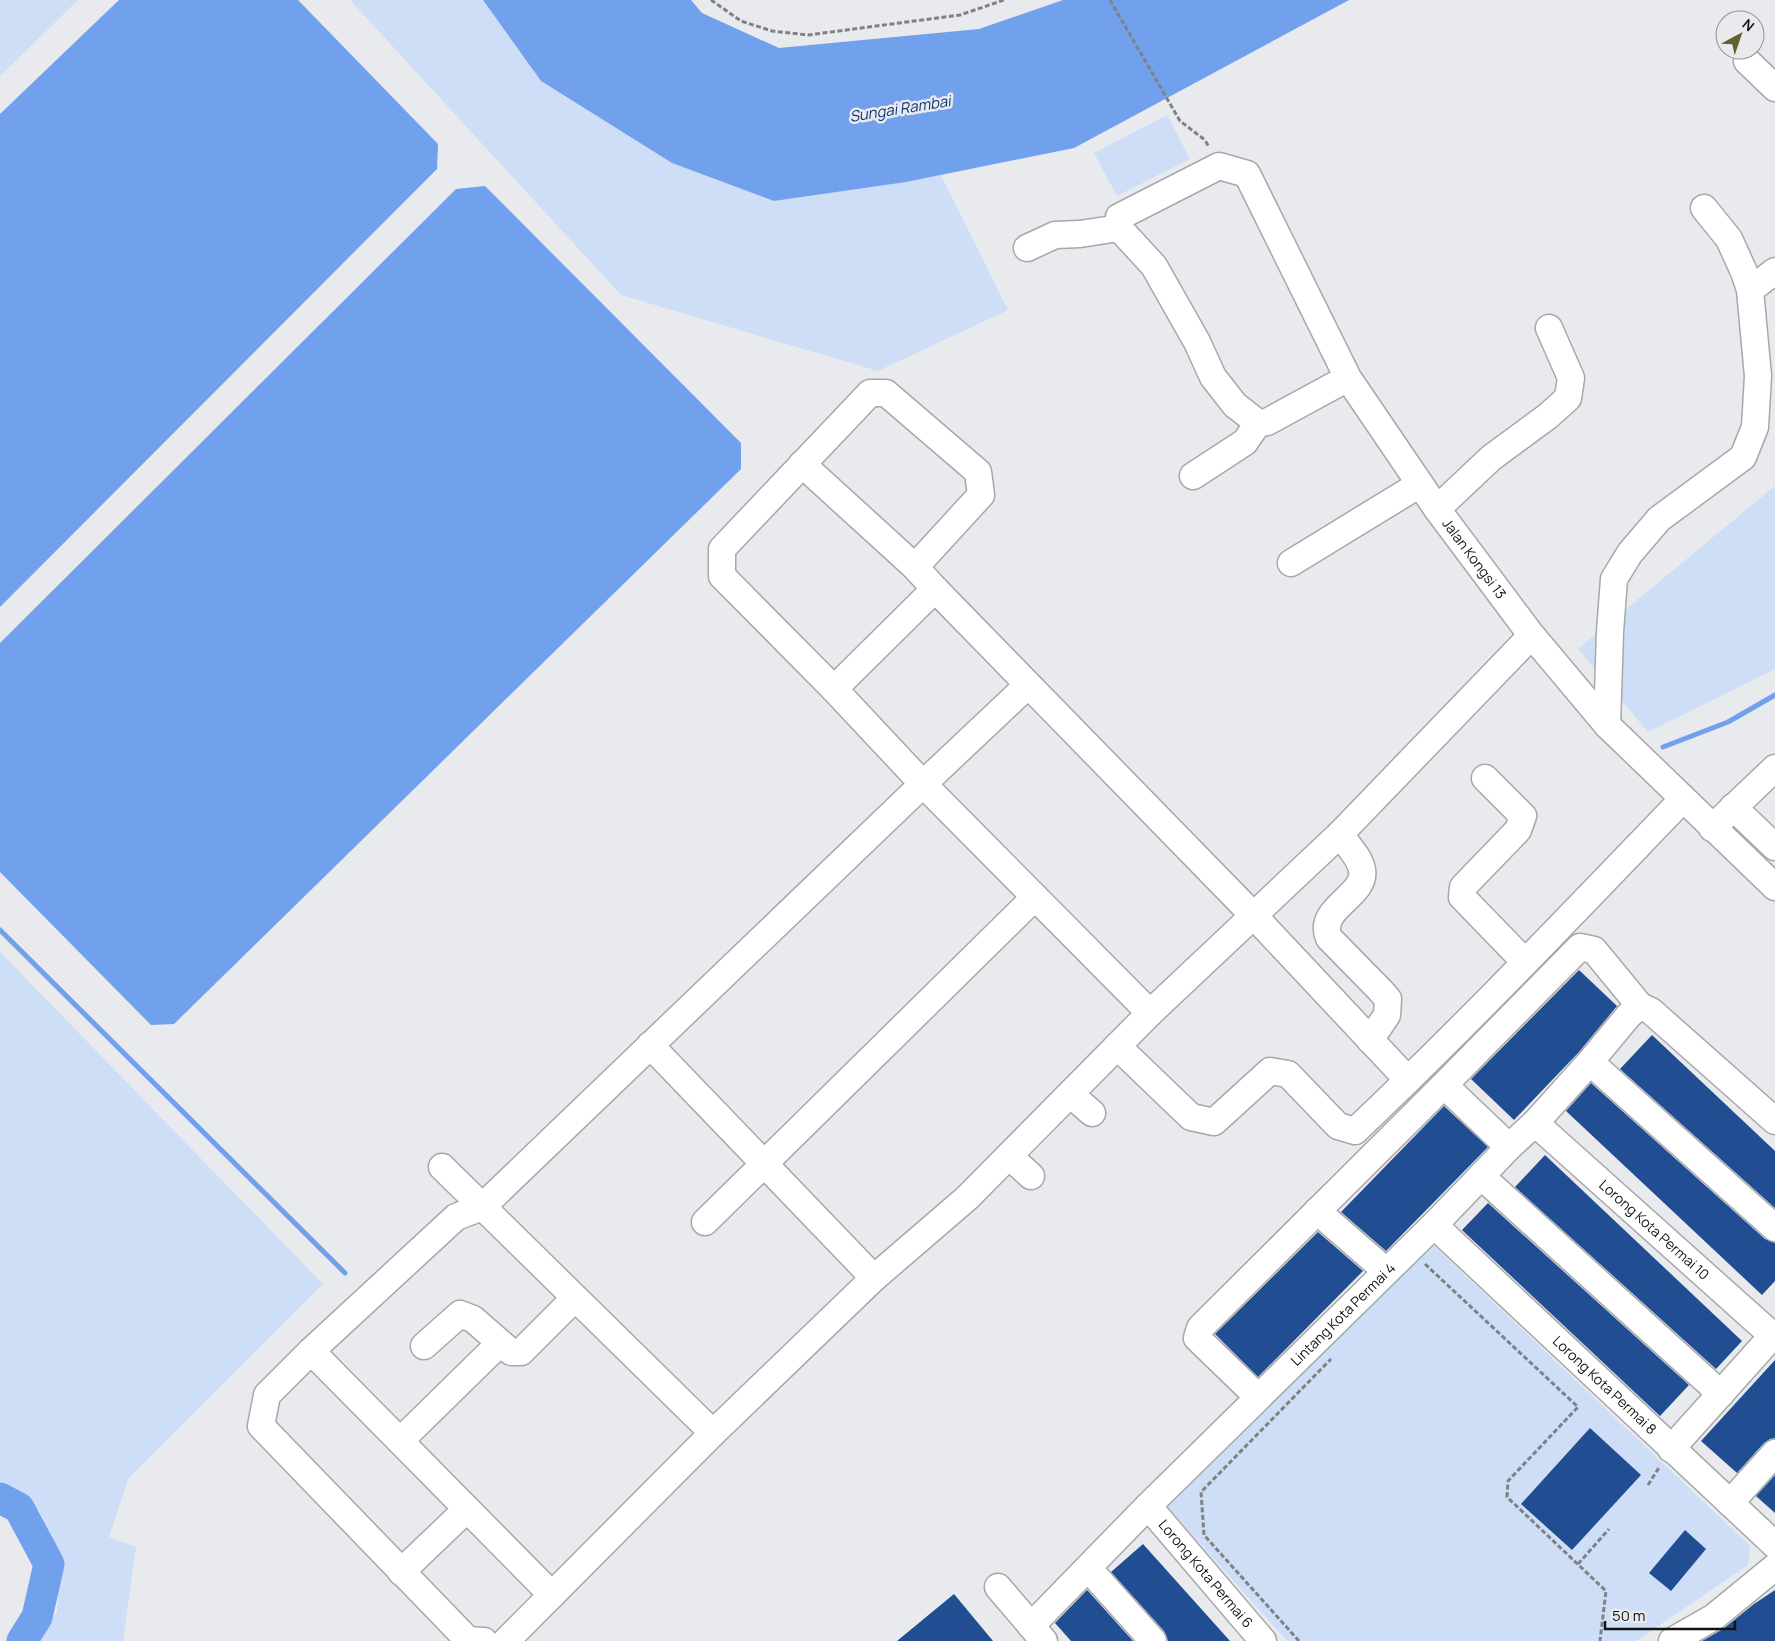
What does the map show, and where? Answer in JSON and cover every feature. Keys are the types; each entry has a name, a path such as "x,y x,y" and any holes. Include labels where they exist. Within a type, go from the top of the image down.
{"street":[{"path":"1747,61 1775,88"},
{"path":"1219,166 1119,218 1119,228 1154,266 1197,342 1213,377 1235,405 1258,423 1267,422 1348,378"},
{"name":"Jalan Kongsi 13","path":"1219,166 1247,174 1348,378 1437,509 1531,636 1607,725 1682,800 1775,887"},
{"path":"1607,725 1614,579 1630,554 1659,519 1743,457 1755,427 1758,376 1750,290 1744,272 1728,239 1704,208"},
{"path":"1027,248 1056,235 1080,234 1119,228"},
{"path":"1750,290 1775,271"},
{"path":"1437,509 1491,458 1548,416 1568,398 1571,378 1549,328"},
{"path":"915,567 981,495 978,472 886,393 870,393 722,549 722,576 834,689 923,784 1150,1013"},
{"path":"1193,476 1245,442 1258,423"},
{"path":"802,464 915,567 935,590 1254,916 1408,1080"},
{"path":"1291,563 1420,484"},
{"path":"834,689 935,590"},
{"path":"506,1641 713,1433 874,1278 967,1198 1150,1013 1340,834 1531,636"},
{"path":"484,1641 468,1640 261,1426 267,1395 456,1217 482,1207 1028,685"},
{"path":"1712,828 1773,774"},
{"path":"1485,778 1523,816 1518,830 1463,887 1462,897 1525,962"},
{"path":"1117,1046 1191,1117 1214,1122 1270,1071 1288,1074 1338,1126 1355,1131 1525,962 1682,800"},
{"path":"1733,808 1775,847"},
{"path":"1340,834 1360,862 1363,872 1359,885 1328,920 1325,929 1329,938 1388,999 1387,1015 1370,1040"},
{"path":"705,1222 1035,897"},
{"path":"1258,1397 1196,1338 1200,1328 1444,1086 1580,947 1594,950 1646,1008 1775,1122"},
{"name":"Lintang Kota Permai 4","path":"1037,1634 1088,1568 1148,1506 1535,1123 1629,1015 1646,1008"},
{"path":"650,1045 874,1278"},
{"path":"1590,1062 1775,1228"},
{"path":"1444,1086 1509,1147"},
{"path":"1070,1094 1092,1113"},
{"name":"Lorong Kota Permai 10","path":"1535,1123 1774,1335"},
{"path":"1009,1156 1031,1176"},
{"path":"442,1167 713,1433"},
{"path":"1480,1176 1721,1394"},
{"path":"1317,1211 1386,1271"},
{"name":"Lorong Kota Permai 8","path":"1434,1225 1775,1545"},
{"path":"424,1346 460,1314 473,1319 511,1352 521,1352 575,1298"},
{"path":"1671,1449 1774,1335"},
{"path":"400,1441 500,1343"},
{"path":"312,1352 552,1595"},
{"path":"1730,1503 1775,1453"},
{"name":"Lorong Kota Permai 6","path":"1148,1506 1264,1641"},
{"path":"401,1572 467,1509"},
{"path":"1672,1641 1714,1617 1775,1567"},
{"path":"1088,1568 1153,1641"},
{"path":"998,1587 1037,1634"}],"path":[{"path":"711,0 741,21 772,31 808,35 960,15 1004,0"},
{"path":"1110,0 1180,121 1205,140 1219,166"},
{"path":"1424,1264 1578,1407 1508,1481 1507,1497 1606,1591 1600,1641"},
{"path":"1299,1641 1204,1535 1201,1492 1334,1356"},
{"path":"1578,1564 1609,1529"}],"shaded area":[{"path":"0,0 78,0 0,76"},
{"path":"350,0 483,0 541,81 672,163 774,201 941,175 1008,310 878,371 621,295"},
{"path":"1167,115 1190,159 1117,196 1094,153"},
{"path":"1775,486 1775,669 1648,732 1578,649"},
{"path":"0,952 323,1284 128,1479 109,1537 136,1547 123,1641 37,1641 57,1612 60,1554 39,1511 0,1487"},
{"path":"1429,1241 1750,1546 1748,1565 1636,1641 1287,1641 1165,1504"}],"water":[{"path":"119,0 298,0 438,144 437,169 0,607 0,114"},
{"name":"Sungai Rambai","path":"483,0 691,0 702,13 779,48 979,29 1063,0 1349,0 1074,148 906,182 774,201 672,163 541,81"},
{"path":"485,186 741,443 741,469 174,1024 151,1025 0,872 0,643 456,189"}],"building":[{"path":"1579,970 1617,1006 1579,1052 1514,1120 1471,1079"},
{"path":"1652,1035 1775,1151 1775,1208 1620,1069"},
{"path":"1591,1083 1765,1239 1775,1243 1775,1281 1762,1295 1566,1111"},
{"path":"1444,1106 1488,1147 1386,1251 1341,1212"},
{"path":"1545,1155 1742,1341 1716,1369 1515,1187"},
{"path":"1488,1203 1689,1385 1660,1416 1462,1230"},
{"path":"1318,1232 1363,1271 1258,1377 1215,1334"},
{"path":"1775,1360 1775,1438 1764,1443 1737,1473 1701,1441"},
{"path":"1590,1428 1641,1475 1572,1550 1521,1504"},
{"path":"1775,1475 1775,1513 1756,1496"},
{"path":"1685,1530 1706,1549 1671,1591 1649,1573"},
{"path":"1143,1544 1230,1641 1168,1641 1164,1631 1111,1572"},
{"path":"1087,1590 1133,1641 1071,1641 1055,1623"},
{"path":"1775,1590 1775,1641 1702,1641 1723,1629"},
{"path":"954,1594 993,1641 897,1641"}],"waterway":[{"path":"1663,747 1728,722 1775,695"},
{"path":"0,930 345,1273"},
{"path":"0,1498 19,1508 49,1564 37,1617 22,1641"}]}
